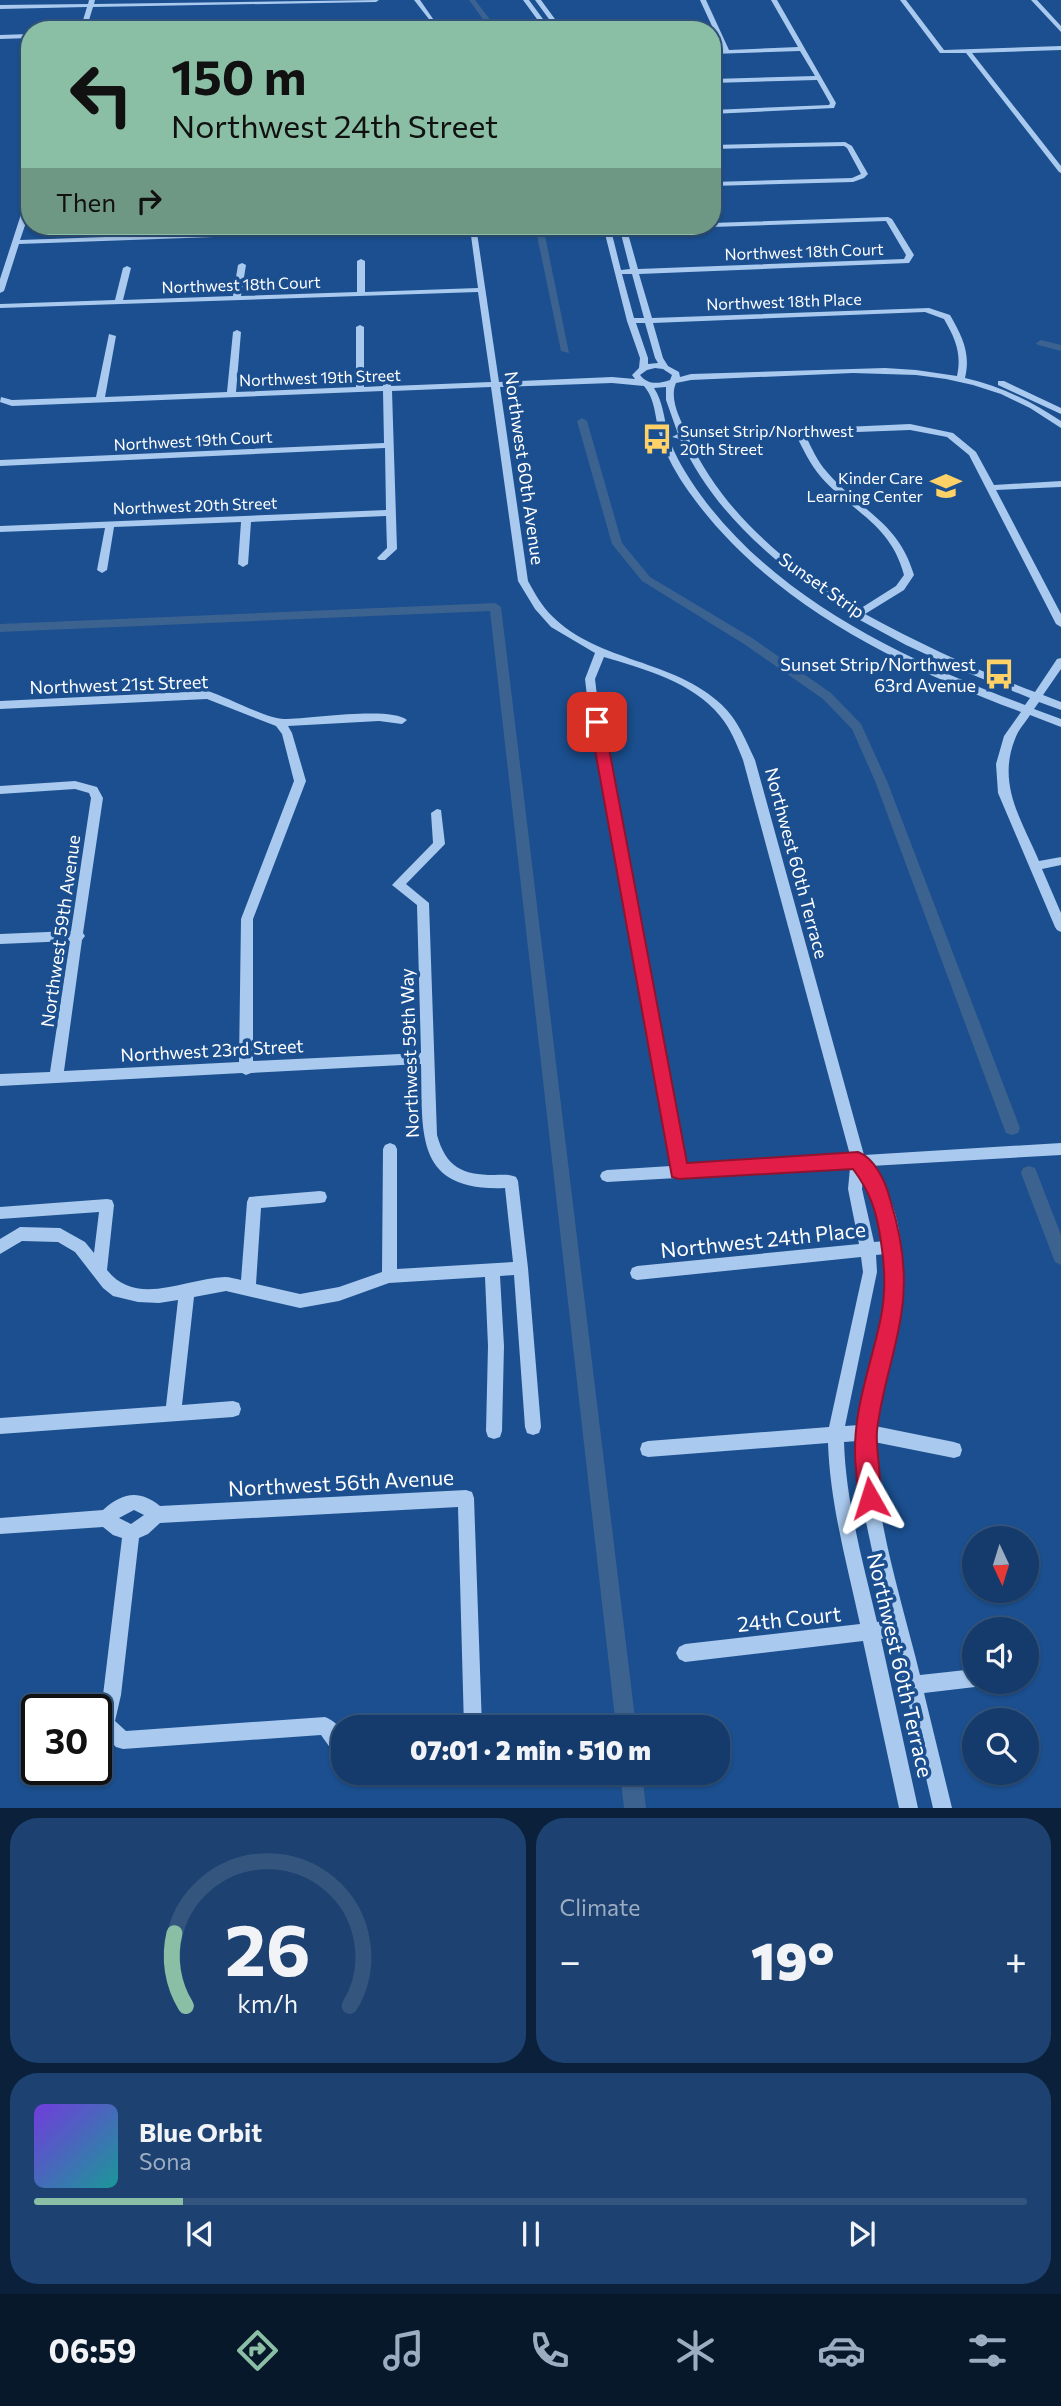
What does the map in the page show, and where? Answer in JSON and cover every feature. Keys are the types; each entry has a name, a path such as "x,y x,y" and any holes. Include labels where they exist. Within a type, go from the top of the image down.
{"street":[{"path":"0,8 91,3 376,0"},
{"path":"417,0 433,21"},
{"path":"526,0 542,21"},
{"path":"538,0 554,21"},
{"path":"703,0 713,21"},
{"path":"721,113 832,107 834,103 774,0"},
{"path":"903,0 942,52 1061,48"},
{"path":"1034,0 1061,30"},
{"path":"86,21 91,3"},
{"path":"535,11 547,10"},
{"path":"0,37 21,36"},
{"path":"721,38 727,51"},
{"path":"721,51 802,49"},
{"path":"968,51 1061,171"},
{"path":"721,81 819,78"},
{"path":"721,147 845,145 850,147 865,174 862,177 721,184"},
{"name":"Northwest 18th Court","path":"619,272 906,261 910,255 888,219 721,225"},
{"path":"0,291 21,227"},
{"path":"16,242 216,235"},
{"name":"Northwest 60th Avenue","path":"473,235 523,581 535,606 559,630 601,652"},
{"path":"608,235 631,321 644,358 640,370"},
{"path":"624,235 659,358 676,376 674,382"},
{"path":"360,294 361,261"},
{"path":"237,298 242,265"},
{"path":"118,302 127,268"},
{"name":"Northwest 18th Court","path":"0,306 482,290"},
{"name":"Northwest 18th Place","path":"631,321 926,310 938,312"},
{"path":"938,312 947,317 964,347 966,360 962,374"},
{"path":"360,327 360,386"},
{"path":"231,392 237,331"},
{"path":"100,397 112,336"},
{"path":"668,368 690,372 903,364 1010,386 1061,411"},
{"name":"Northwest 19th Street","path":"0,401 12,403 495,381 616,375 655,365 668,368"},
{"name":"Sunset Strip","path":"640,370 637,378 654,394 664,437 690,485 713,517 747,551 797,592 844,624 925,667 1061,723"},
{"path":"674,382 691,377 877,370 962,374 1048,415 1061,425"},
{"name":"Northwest 19th Street","path":"495,381 621,380 660,386 674,382"},
{"name":"Sunset Strip","path":"674,382 669,395 692,457 726,506 764,544 857,614 951,663 1061,706"},
{"path":"382,558 392,549 387,385"},
{"path":"1048,415 1061,411"},
{"path":"664,437 910,427 934,430 964,444 973,454 1061,624"},
{"path":"799,431 825,476 886,529 895,540 908,567 909,575 900,588 844,624"},
{"name":"Northwest 19th Court","path":"0,463 388,445"},
{"path":"991,488 1061,484"},
{"name":"Northwest 20th Street","path":"0,529 390,513"},
{"path":"243,564 246,519"},
{"path":"102,570 110,524"},
{"path":"747,551 764,544"},
{"path":"601,652 590,679 592,696 679,1171"},
{"name":"Northwest 60th Terrace","path":"601,652 647,667 691,688 719,709 738,734 749,760 858,1160 877,1186 893,1247 894,1301 874,1385 866,1432 865,1459 872,1513 943,1808"},
{"path":"1061,661 1010,736 1002,764 1004,793 1061,927"},
{"name":"Northwest 21st Street","path":"0,705 208,695 279,723 379,717 402,720"},
{"path":"246,1069 247,919 300,781 286,733 279,723"},
{"name":"Northwest 59th Avenue","path":"0,790 75,785 93,790 97,798 79,936 56,1077"},
{"name":"Northwest 59th Way","path":"437,813 439,844 398,885 423,903 427,1058 433,1153 445,1168 459,1177 487,1183 511,1181 521,1268 533,1427"},
{"path":"1034,866 1061,861"},
{"path":"0,939 79,936"},
{"name":"Northwest 23rd Street","path":"0,1080 427,1058"},
{"path":"389,1276 390,1149"},
{"path":"607,1176 1061,1149"},
{"name":"Northwest 60th Terrace","path":"858,1160 855,1189 870,1272 860,1330 844,1388 836,1432 843,1509 909,1808"},
{"path":"248,1288 254,1202 320,1197"},
{"path":"0,1213 107,1205 99,1272"},
{"path":"0,1247 20,1234 60,1235 80,1247 118,1291 138,1296 159,1296 226,1284 300,1301 339,1294 389,1276 521,1268"},
{"name":"Northwest 24th Place","path":"638,1273 893,1247"},
{"path":"492,1269 496,1346 494,1431"},
{"path":"173,1413 187,1290"},
{"path":"0,1426 233,1409"},
{"path":"648,1449 836,1432 866,1432 954,1450"},
{"name":"Northwest 56th Avenue","path":"0,1526 106,1518 133,1502 153,1509 157,1515 466,1499 473,1715"},
{"path":"106,1518 119,1529 131,1533 142,1528 157,1515"},
{"path":"131,1533 112,1695 105,1724 123,1740 325,1726 331,1734"},
{"name":"24th Court","path":"685,1653 899,1628"},
{"path":"913,1685 962,1679"}],"waterway":[{"path":"472,0 488,21"},
{"path":"541,235 566,351"},
{"path":"1041,343 1061,348"},
{"path":"582,421 617,544 646,579 748,641 827,696 857,727 881,781 1012,1128"},
{"path":"0,628 495,607 625,1715"},
{"path":"1029,1173 1061,1257"},
{"path":"632,1785 635,1808"}],"place":[{"name":"Sunset Strip/Northwest 20th Street","path":"657,439"},
{"name":"Kinder Care Learning Center","path":"946,486"},
{"name":"Sunset Strip/Northwest 63rd Avenue","path":"999,674"}],"route":[{"path":"597,722 679,1171 858,1160 877,1186 893,1247 895,1271 892,1315 874,1385 866,1432 865,1459 870,1498"}]}
